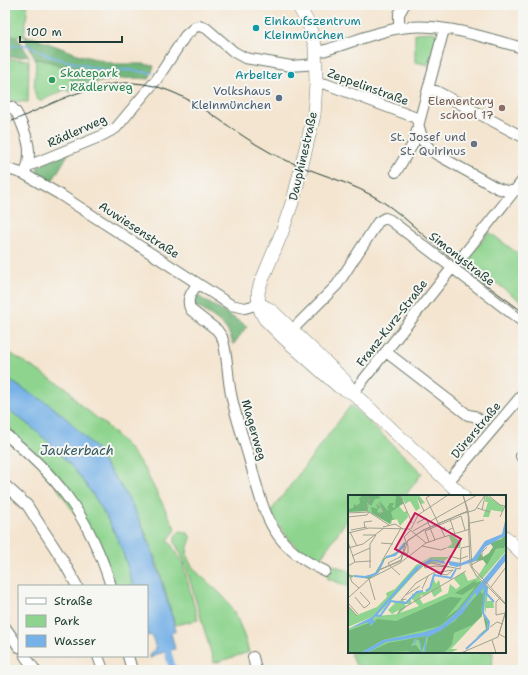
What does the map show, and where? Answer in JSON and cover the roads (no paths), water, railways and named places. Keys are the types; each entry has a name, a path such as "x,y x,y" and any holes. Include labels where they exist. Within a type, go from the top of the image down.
{"main road":[{"name":"Dauphinestraße","path":"298,5 309,25 316,58 314,115 297,188 282,232 260,285 258,293 259,304 265,319 284,338 338,386 353,393"},
{"name":"Dauphinestraße","path":"259,304 273,312 344,380 353,393 462,495"},
{"path":"506,538 523,554"}],"street":[{"path":"399,28 399,14 404,5"},
{"name":"Rädlerweg","path":"26,170 116,128 156,79 185,36 195,27 199,26 206,28 234,52 245,58 291,66 316,58"},
{"path":"316,58 326,50 399,28 415,27 464,32 523,48"},
{"path":"396,172 413,144 444,29"},
{"name":"Zeppelinstraße","path":"316,83 326,84 414,118 419,126 423,141 436,154 497,188 506,191 519,190"},
{"path":"428,89 436,91 523,137"},
{"path":"5,108 14,108 28,143 29,151 26,170"},
{"name":"Auwiesenstraße","path":"5,168 26,170 59,194 114,228 197,284 235,306 245,308 259,304"},
{"path":"461,258 519,190 523,180"},
{"name":"Simonystraße","path":"291,330 333,290 378,222 385,218 390,220 523,322"},
{"name":"Franz-Kurz-Straße","path":"353,393 452,268"},
{"name":"Magerweg","path":"197,284 190,296 189,306 191,310 217,330 222,337 233,403 261,501 268,520 274,531 292,551 312,565 325,571"},
{"path":"386,352 468,415 474,416 480,420"},
{"name":"Dürerstraße","path":"448,482 491,429 523,394"},
{"path":"5,434 33,459 58,484 67,496 89,532 111,585"},
{"path":"523,452 521,456 523,458"},
{"path":"5,484 27,505 62,559 76,585"},
{"path":"5,627 18,646"},
{"path":"26,657 35,670"},
{"path":"98,657 103,670"},
{"path":"128,657 132,670"},
{"path":"253,657 256,670"}],"water":[{"name":"Jaukerbach","path":"5,378 49,404 69,421 98,451 97,455 111,472 132,506 141,524 155,560 176,631 171,633 175,649 154,655 150,658 150,653 156,649 152,635 148,636 148,585 133,585 124,554 116,536 95,498 70,464 55,448 23,420 5,408"}],"waterway":[{"path":"5,46 27,45 59,59 106,71 128,70 152,73"},
{"path":"165,642 173,670"}],"tunnel":[{"path":"480,420 488,427"}],"tram line":[{"path":"5,124 68,97 100,86 134,83 169,91 200,107 244,137 273,154 302,167 346,183 375,197 400,215 460,265 523,312"}],"place":[{"name":"Einkaufszentrum Kleinmünchen","path":"256,28"},
{"name":"Arbeiter","path":"291,75"},
{"name":"Skatepark - Rädlerweg","path":"52,80"},
{"name":"Volkshaus Kleinmünchen","path":"279,98"},
{"name":"Elementary school 17","path":"502,108"},
{"name":"St. Josef und St. Quirinus","path":"474,144"}]}
